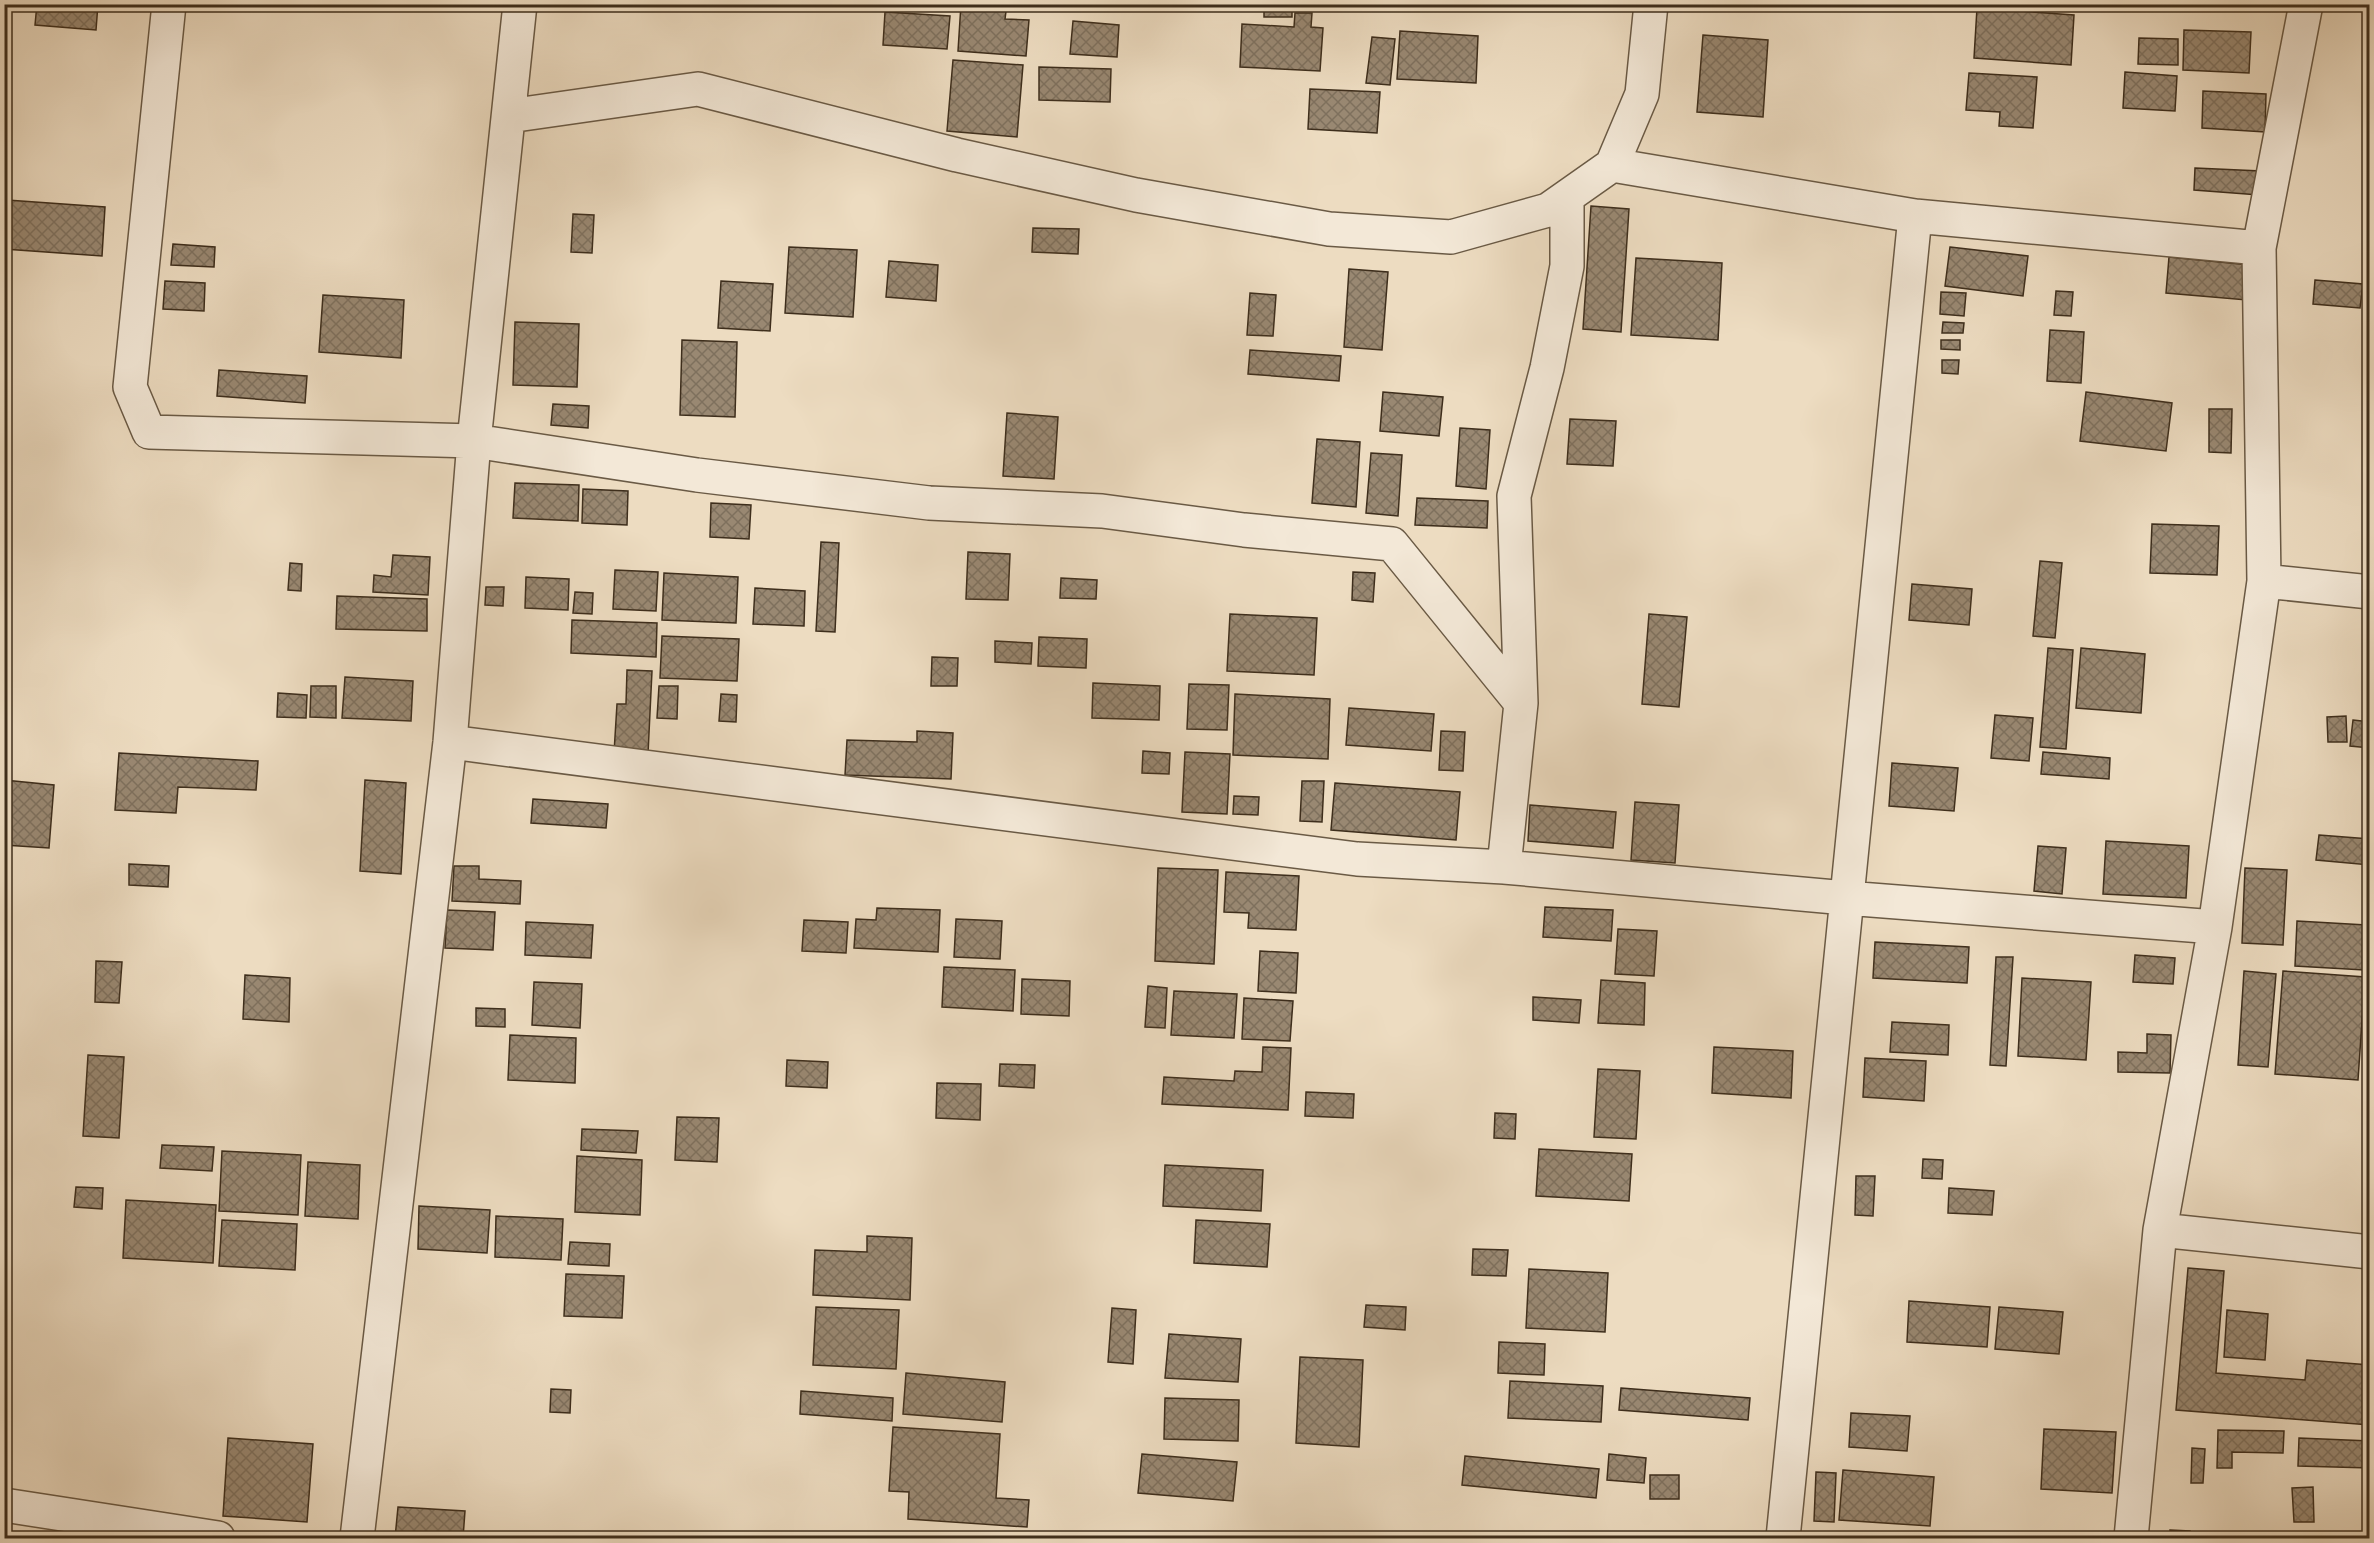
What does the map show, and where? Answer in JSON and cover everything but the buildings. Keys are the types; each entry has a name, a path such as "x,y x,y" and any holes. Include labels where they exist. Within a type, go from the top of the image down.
{"street":[{"path":"169,4 130,387 149,432 474,441 697,475 929,503 1102,511 1244,530 1392,544 1521,703"},
{"path":"357,1539 450,742 474,441 520,4"},
{"path":"509,116 698,89 957,155 1136,195 1329,229 1451,237 1548,210 1612,165 1642,94 1651,4"},
{"path":"2130,1539 2160,1230 2215,927 2264,581 2259,248 2306,4"},
{"path":"1612,165 1915,216 2259,248"},
{"path":"1504,867 1521,703 1514,496 1546,368 1567,266 1567,197"},
{"path":"1783,1539 1915,216"},
{"path":"2264,581 2370,592"},
{"path":"450,742 1357,859 1504,867 1846,898 2215,927"},
{"path":"2160,1230 2370,1252"},
{"path":"4,1505 218,1539"}]}
